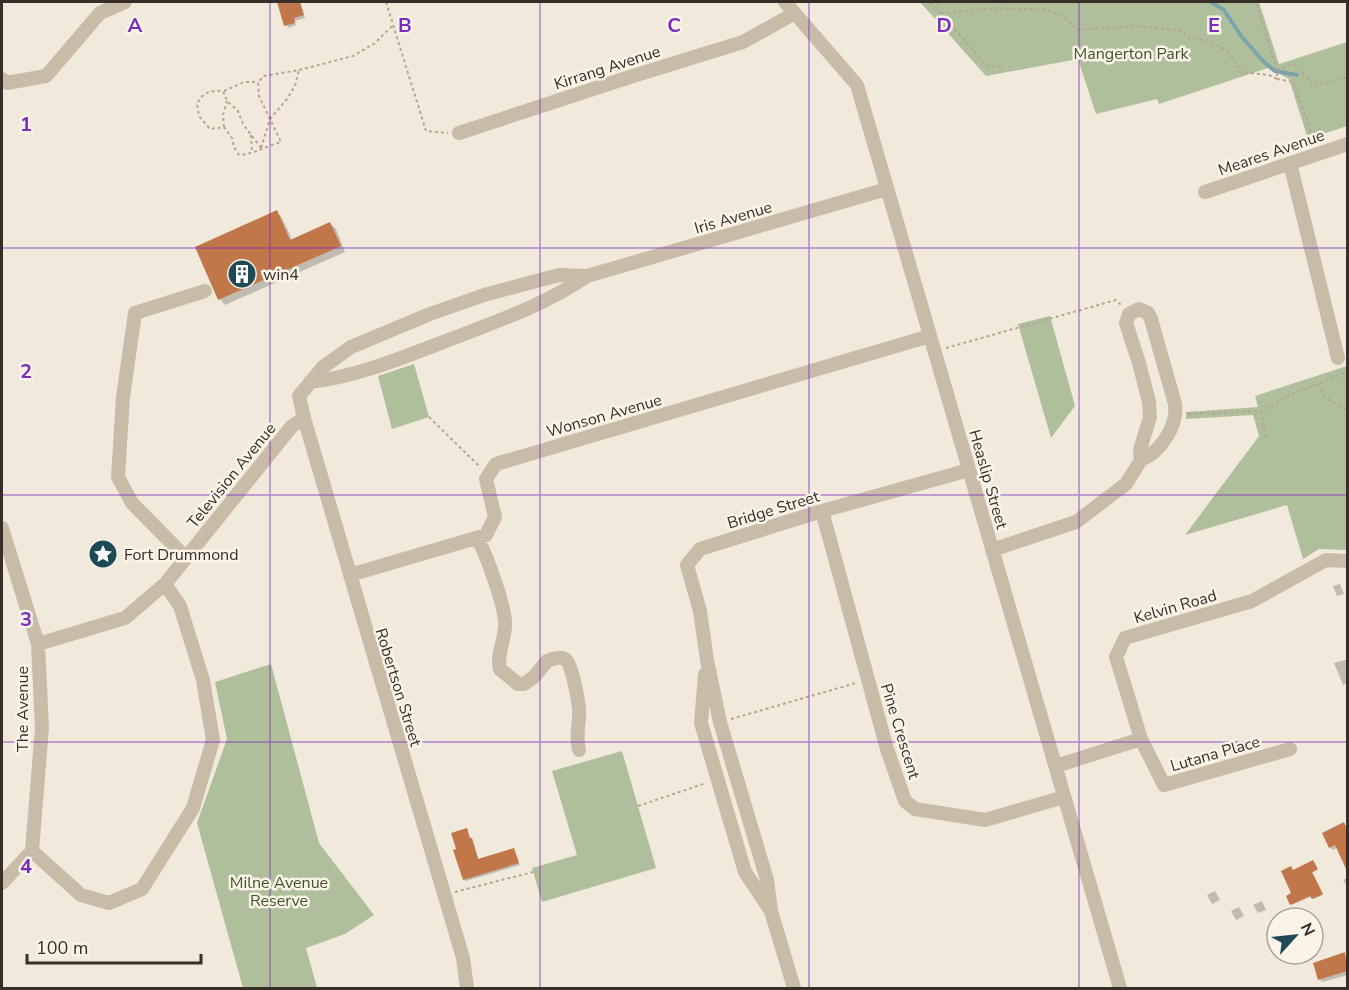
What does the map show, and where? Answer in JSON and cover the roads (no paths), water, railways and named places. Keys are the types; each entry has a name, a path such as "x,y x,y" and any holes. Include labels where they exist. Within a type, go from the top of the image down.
{"street":[{"path":"2,79 7,83 46,76 100,13 125,2"},
{"name":"Heaslip Street","path":"785,2 857,85 1120,988"},
{"name":"Kirrang Avenue","path":"459,133 633,75 743,42 795,13"},
{"name":"Meares Avenue","path":"1205,192 1347,144"},
{"path":"1290,163 1338,358"},
{"name":"Iris Avenue","path":"310,382 329,380 399,359 507,317 566,290 587,276 887,189"},
{"name":"Iris Avenue","path":"299,396 322,367 351,347 430,314 484,295 559,275 587,276"},
{"path":"186,558 132,503 118,477 123,397 135,313 205,291"},
{"path":"992,550 1076,522 1126,484 1141,460 1151,456 1175,422 1175,404 1148,313 1139,309 1129,314 1126,323 1149,402 1150,417 1140,450 1141,460"},
{"name":"Wonson Avenue","path":"477,538 486,535 495,517 486,479 496,464 930,336"},
{"name":"Robertson Street","path":"299,396 366,633 463,958 467,988"},
{"name":"Television Avenue","path":"38,644 125,618 165,584 292,426 304,418"},
{"name":"Bridge Street","path":"794,988 771,911 766,880 720,722 700,611 687,566 699,549 822,511 969,470"},
{"name":"Pine Crescent","path":"822,511 867,680 905,801 915,809 985,820 1064,797"},
{"name":"The Avenue","path":"2,528 38,644 42,728 32,851"},
{"path":"351,575 477,538 485,553 505,619 499,659 500,669 518,684 525,684 547,661 567,659 578,704 576,733 579,750"},
{"name":"Kelvin Road","path":"1141,740 1116,657 1125,638 1252,601 1326,560 1347,561"},
{"path":"2,883 32,851 81,896 109,903 142,889 193,808 213,740 203,680 180,606 165,584"},
{"name":"Bridge Street","path":"707,660 701,723 745,872 771,911"},
{"path":"1056,766 1141,740"},
{"name":"Lutana Place","path":"1141,740 1164,785 1290,749"}],"waterway":[{"path":"1211,2 1224,10 1241,36 1264,62 1275,71 1297,75"}],"place":[{"name":"win4","path":"242,274"},
{"name":"Fort Drummond","path":"103,554"}],"park label":[{"name":"Mangerton Park","path":"1131,53"},
{"name":"Milne Avenue Reserve","path":"279,891"}]}
